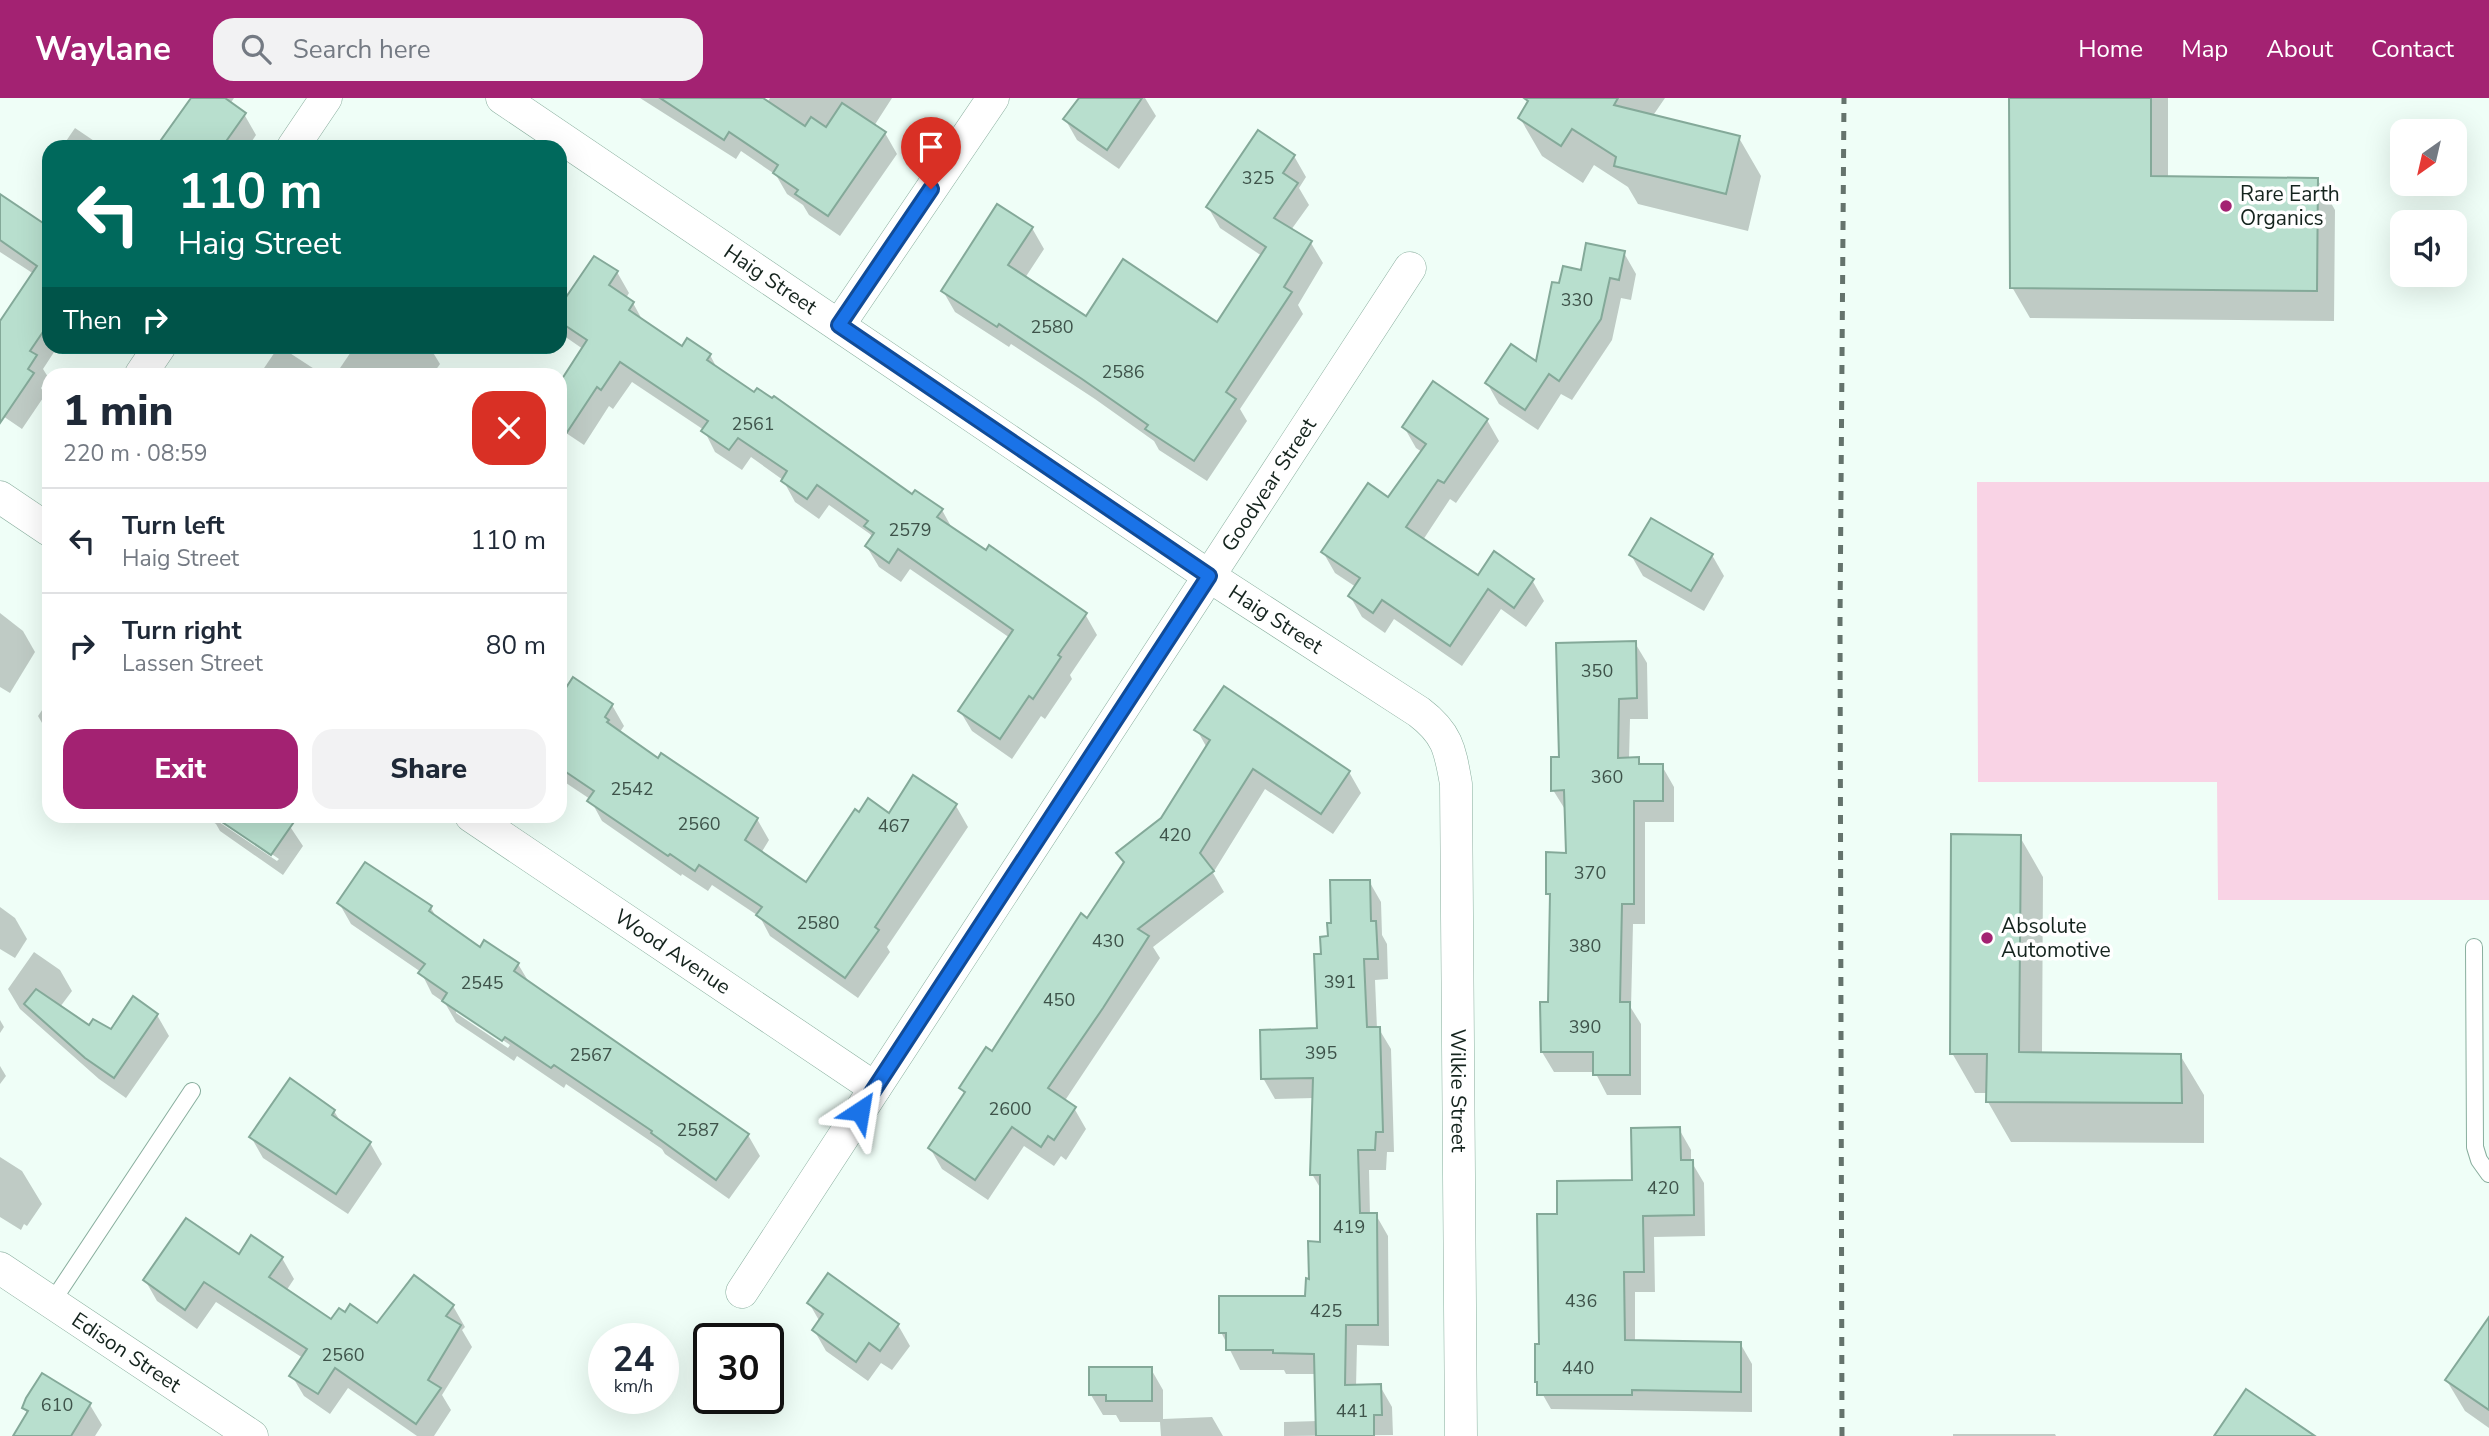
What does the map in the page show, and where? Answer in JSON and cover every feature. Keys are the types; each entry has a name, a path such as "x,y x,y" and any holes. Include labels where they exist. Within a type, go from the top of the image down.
{"street":[{"path":"298,140 326,98"},
{"name":"Haig Street","path":"502,98 564,140"},
{"path":"839,325 993,98"},
{"name":"Haig Street","path":"567,142 1209,576 1419,712 1434,724 1450,747"},
{"name":"Goodyear Street","path":"742,1292 1410,268"},
{"path":"0,497 42,520"},
{"name":"Wilkie Street","path":"1450,747 1456,784 1461,1436"},
{"name":"Wood Avenue","path":"481,823 875,1088"},
{"name":"Edison Street","path":"0,1268 252,1436"}],"lane":[{"path":"2474,947 2475,1147 2489,1174"},
{"path":"52,1302 192,1091"}],"shaded area":[{"path":"1977,482 2489,482 2489,900 2218,900 2217,782 1978,782"}],"building":[{"path":"191,98 225,98 246,113 227,140 161,140"},
{"path":"660,98 763,98 805,126 811,117 826,127 842,103 886,132 828,216 795,194 798,190 773,173 778,165 729,132 724,140"},
{"path":"1079,98 1142,98 1107,150 1063,119"},
{"path":"1524,98 1618,98 1614,105 1740,136 1726,194 1614,166 1616,157 1572,129 1561,146 1518,118 1528,101"},
{"path":"2009,98 2151,98 2151,176 2318,178 2317,291 2010,288"},
{"path":"1258,130 1295,155 1283,173 1298,183 1274,218 1312,241 1284,287 1292,292 1226,392 1236,399 1194,461 1145,429 1148,425 1082,379 999,324 997,327 941,291 997,204 1033,227 1008,265 1086,316 1123,259 1217,322 1266,247 1206,207"},
{"path":"0,194 42,222 42,333 30,351 37,355 28,369 34,373 0,423 0,321 37,266 0,240"},
{"path":"1586,243 1625,251 1619,280 1610,278 1601,319 1559,381 1549,374 1525,410 1485,383 1511,344 1536,361 1552,282 1559,283 1563,266 1581,270"},
{"path":"594,256 618,271 609,285 634,302 629,310 682,346 687,338 711,354 707,360 754,392 757,388 772,398 774,396 912,494 915,490 943,509 937,517 986,550 989,545 1087,613 1058,655 1061,657 1033,699 1029,696 1000,739 958,711 1013,630 898,549 889,563 865,546 874,533 864,526 868,521 817,485 807,499 781,481 787,471 738,438 729,450 701,431 708,421 620,362 601,390 597,387 567,432 567,371 587,340 567,327 567,296"},
{"path":"1433,381 1488,419 1444,483 1438,480 1406,527 1478,575 1494,551 1534,579 1514,608 1488,589 1450,646 1382,600 1373,613 1348,596 1360,578 1321,552 1368,483 1388,497 1426,444 1402,427"},
{"path":"1651,518 1713,554 1691,591 1629,555"},
{"path":"1636,641 1637,698 1619,699 1618,758 1639,757 1639,764 1663,764 1663,801 1634,801 1634,904 1622,904 1620,1002 1630,1002 1630,1075 1593,1075 1593,1052 1541,1052 1540,1002 1548,1002 1550,894 1546,894 1546,852 1566,853 1564,790 1551,791 1551,757 1559,757 1556,643"},
{"path":"573,677 613,704 605,717 609,720 607,722 658,758 661,753 758,818 745,840 806,882 855,809 859,812 868,798 889,813 913,775 957,804 875,927 879,930 845,978 756,915 762,907 699,865 695,871 670,854 668,856 587,801 594,791 567,773 567,686"},
{"path":"1224,686 1350,771 1321,814 1253,769 1200,853 1214,871 1138,929 1149,936 1048,1088 1076,1107 1054,1140 1048,1136 1041,1147 1012,1127 975,1180 928,1148 965,1092 959,1088 986,1047 992,1051 1081,913 1087,918 1124,862 1116,853 1161,818 1210,740 1194,730"},
{"path":"223,823 293,823 271,855"},
{"path":"1951,834 2021,835 2019,1052 2181,1054 2182,1103 1986,1102 1987,1054 1950,1054"},
{"path":"365,862 432,906 429,911 480,947 484,940 519,963 514,971 749,1134 716,1180 651,1133 652,1131 554,1065 551,1068 505,1037 502,1041 442,1001 447,993 418,973 425,964 337,903"},
{"path":"1330,880 1370,880 1371,921 1376,921 1378,959 1364,959 1367,1027 1380,1027 1383,1132 1376,1132 1375,1150 1358,1150 1360,1213 1377,1213 1378,1325 1346,1325 1345,1385 1381,1384 1382,1415 1374,1415 1374,1436 1316,1436 1314,1354 1273,1353 1273,1350 1226,1350 1226,1333 1219,1333 1219,1296 1305,1296 1306,1278 1309,1279 1308,1241 1320,1242 1320,1175 1310,1175 1313,1078 1261,1079 1260,1030 1317,1028 1314,954 1321,954 1320,937 1328,936 1327,923 1331,923"},
{"path":"36,989 89,1025 93,1019 111,1029 133,996 158,1014 114,1078 85,1058 24,1004"},
{"path":"290,1078 335,1110 332,1115 371,1142 336,1194 249,1137"},
{"path":"1680,1127 1681,1160 1693,1160 1694,1215 1643,1216 1644,1272 1624,1272 1625,1340 1741,1342 1741,1392 1632,1390 1632,1395 1537,1395 1537,1214 1557,1214 1557,1181 1632,1180 1631,1128"},
{"path":"186,1218 239,1254 251,1235 283,1257 269,1277 331,1319 339,1308 345,1312 350,1304 377,1323 414,1275 454,1305 446,1316 461,1325 428,1380 441,1388 416,1424 335,1368 318,1394 289,1376 307,1349 204,1282 185,1310 143,1280"},
{"path":"828,1273 899,1324 880,1351 869,1343 856,1362 812,1330 823,1314 807,1303"},
{"path":"2489,1317 2489,1410 2445,1380"},
{"path":"1089,1367 1152,1367 1152,1401 1106,1401 1106,1395 1089,1395"},
{"path":"42,1373 91,1403 71,1436 13,1436 28,1411 22,1408 26,1398"},
{"path":"2246,1389 2315,1436 2214,1436"}],"railway":[{"path":"1842,1436 1840,622 1844,98"}],"place":[{"name":"Rare Earth Organics","path":"2226,206"},
{"name":"Absolute Automotive","path":"1987,938"}],"route":[{"path":"860,1111 1209,576 839,325 931,189"}]}
